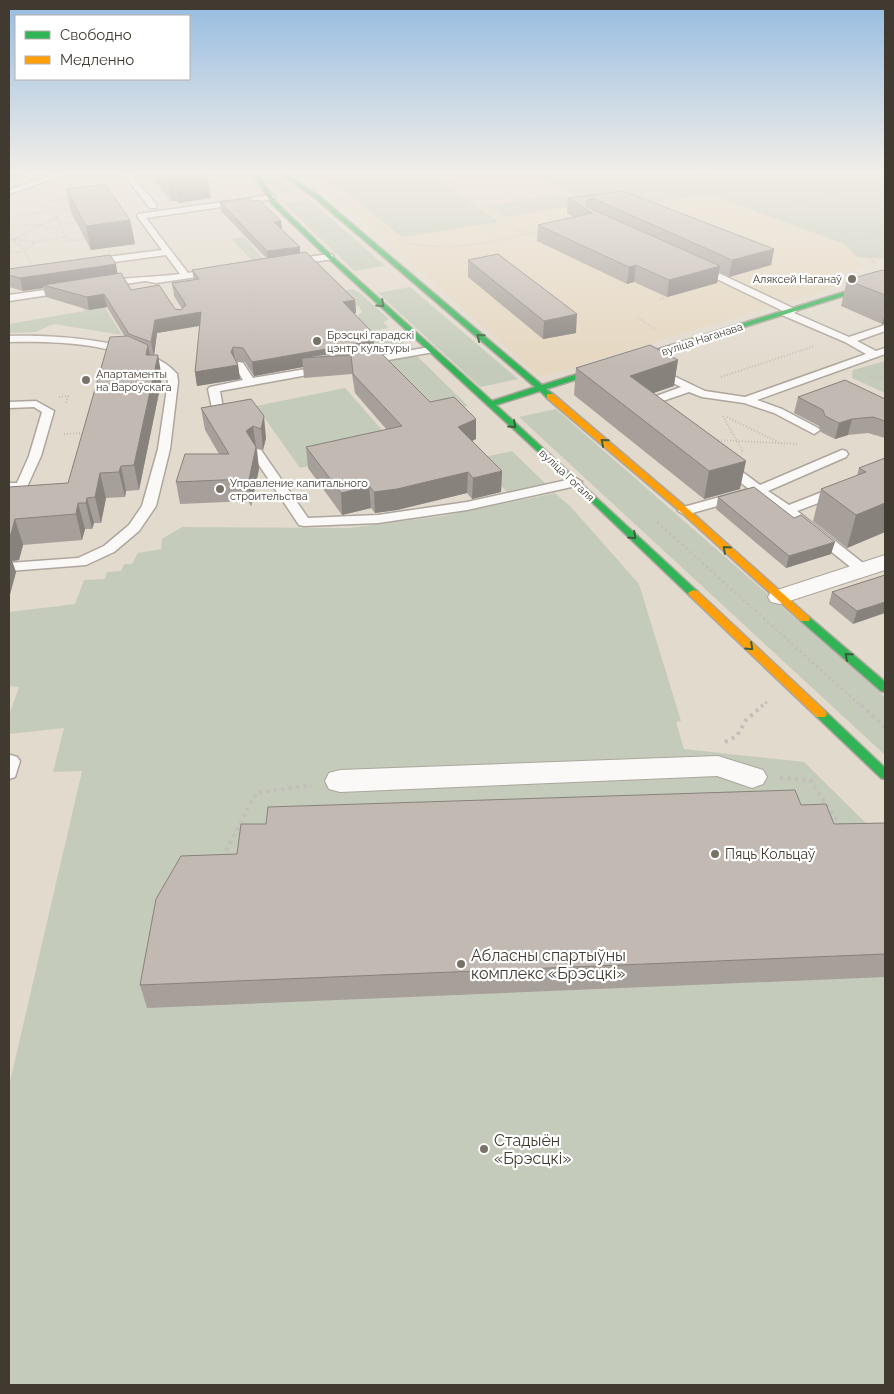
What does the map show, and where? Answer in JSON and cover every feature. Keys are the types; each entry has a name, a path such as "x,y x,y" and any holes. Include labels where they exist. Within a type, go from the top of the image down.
{"main road":[{"name":"вуліца Гогаля","path":"308,236 430,350 576,482 885,775"},
{"path":"361,236 684,511 885,688"},
{"path":"391,277 406,274"},
{"path":"358,283 375,280"},
{"name":"вуліца Наганава","path":"490,404 884,284"}],"street":[{"path":"780,597 874,566"},
{"path":"340,781 718,766 752,776"}],"lane":[{"path":"155,236 186,276"},
{"path":"79,264 167,252"},
{"path":"279,264 330,257"},
{"path":"694,264 874,354"},
{"path":"96,285 145,278 158,284 186,276 222,271"},
{"path":"9,298 77,288"},
{"path":"845,339 885,328"},
{"path":"9,339 66,340 132,354 165,368 172,374 173,382 164,449 149,506 134,528 109,549 81,562 9,567"},
{"path":"358,362 430,350"},
{"path":"746,400 885,350"},
{"path":"637,360 702,394 746,400 778,411 814,430"},
{"path":"239,365 250,382"},
{"path":"219,420 214,389 338,366"},
{"path":"659,416 644,404 690,388"},
{"path":"9,405 36,404 48,411 35,456 22,486 9,486"},
{"path":"257,454 304,522 378,519 467,506 576,482"},
{"path":"684,511 759,490 842,454"},
{"path":"713,456 788,510 874,566"},
{"path":"788,510 852,485"}],"path":[{"path":"11,236 25,251 35,271"},
{"path":"9,241 21,236"},
{"path":"406,243 435,248 455,248 515,236"},
{"path":"846,236 872,258"},
{"path":"857,245 869,236"},
{"path":"13,240 36,242 66,237 68,241 86,239"},
{"path":"9,253 25,251 36,242"},
{"path":"660,299 728,280"},
{"path":"690,388 845,339"},
{"path":"759,490 756,475 722,415 782,443"},
{"path":"56,435 85,433"},
{"path":"708,439 800,444"},
{"path":"718,766 712,749 737,736 746,720 773,696"},
{"path":"752,776 810,780 845,832"},
{"path":"221,862 256,792 340,781"}],"shaded area":[{"path":"381,236 822,236 844,244 865,266 832,277 838,286 540,377"}],"green space":[{"path":"318,236 351,236 385,266 354,271"},
{"path":"822,236 885,236 885,259 857,257 844,244"},
{"path":"244,237 266,262 254,263 232,239"},
{"path":"128,283 126,292 99,298 122,335 54,324 35,332 9,333 9,324 84,311 78,290"},
{"path":"410,287 518,379 480,387 378,293"},
{"path":"352,289 360,293 389,319 383,322 388,328 364,333 356,317 362,312 359,306 350,304 343,291"},
{"path":"395,334 410,349 408,350 413,355 416,355 468,406 427,415 360,350 377,347 370,339"},
{"path":"885,361 885,393 852,378 853,370"},
{"path":"345,388 397,447 300,468 256,406"},
{"path":"556,409 885,697 885,755 519,417"},
{"path":"512,451 546,484 508,493 475,459"},
{"name":"Абласны спартыўны комплекс «Брэсцкі»","path":"555,493 571,507 639,584 681,721 676,722 684,749 804,762 885,842 885,1385 9,1385 9,1086 82,771 53,772 64,728 9,734 9,715 19,687 9,686 9,612 75,604 84,580 105,579 107,572 121,571 124,564 132,564 138,553 161,549 162,539 182,527 349,528 443,516"}],"building":[{"path":"253,236 289,236 300,247 267,251"},
{"path":"562,236 652,236 720,266 669,280 636,265 629,267"},
{"path":"678,236 740,236 774,249 732,260"},
{"path":"306,252 355,300 343,302 373,333 359,335 366,342 252,362 243,348 233,347 231,352 238,365 195,372 201,312 155,320 151,342 129,334 104,294 87,297 43,285 121,273 131,290 159,285 175,309 181,310 186,305 172,283 199,279 192,270"},
{"path":"498,254 577,314 544,321 468,260"},
{"path":"110,255 116,264 20,278 9,275 9,269"},
{"path":"882,270 885,271 885,295 847,280"},
{"path":"128,336 148,345 146,355 158,355 134,465 121,466 119,472 100,473 95,497 87,498 86,503 78,503 76,514 15,519 11,534 9,534 9,487 68,483 110,337"},
{"path":"650,345 678,360 630,376 746,461 709,471 576,368"},
{"path":"374,346 430,402 454,397 476,419 458,427 502,471 473,478 468,472 397,489 374,492 369,486 341,493 306,447 402,426 353,374 351,355 302,358"},
{"path":"845,380 885,399 885,421 873,417 852,419 839,423 825,416 823,410 798,397"},
{"path":"251,399 264,416 261,429 253,426 246,431 256,447 248,484 245,479 176,482 185,454 229,454 201,408"},
{"path":"885,458 885,503 856,515 821,489 866,472 859,468"},
{"path":"754,487 794,518 801,515 835,542 789,556 718,497"},
{"path":"885,575 885,602 857,611 832,592"},
{"name":"Абласны спартыўны комплекс «Брэсцкі»","path":"795,790 801,805 826,804 834,824 885,823 885,954 140,985 156,899 181,856 237,854 241,824 266,824 268,807"}],"traffic: fast":[{"path":"308,236 576,482 693,593"},
{"path":"363,236 550,396"},
{"path":"490,404 885,281"},
{"path":"805,619 885,688"},
{"path":"821,714 885,775"}],"traffic: slow":[{"path":"550,396 685,511 805,619"},
{"path":"693,593 821,714"}],"place":[{"name":"Аляксей Наганаў","path":"852,279"},
{"name":"Брэсцкі гарадскі цэнтр культуры","path":"317,341"},
{"name":"Апартаменты на Вароўскага","path":"86,380"},
{"name":"Управление капитального строительства","path":"220,489"},
{"name":"Пяць Кольцаў","path":"715,854"},
{"name":"Абласны спартыўны комплекс «Брэсцкі»","path":"461,964"},
{"name":"Стадыён «Брэсцкі»","path":"484,1149"}]}
